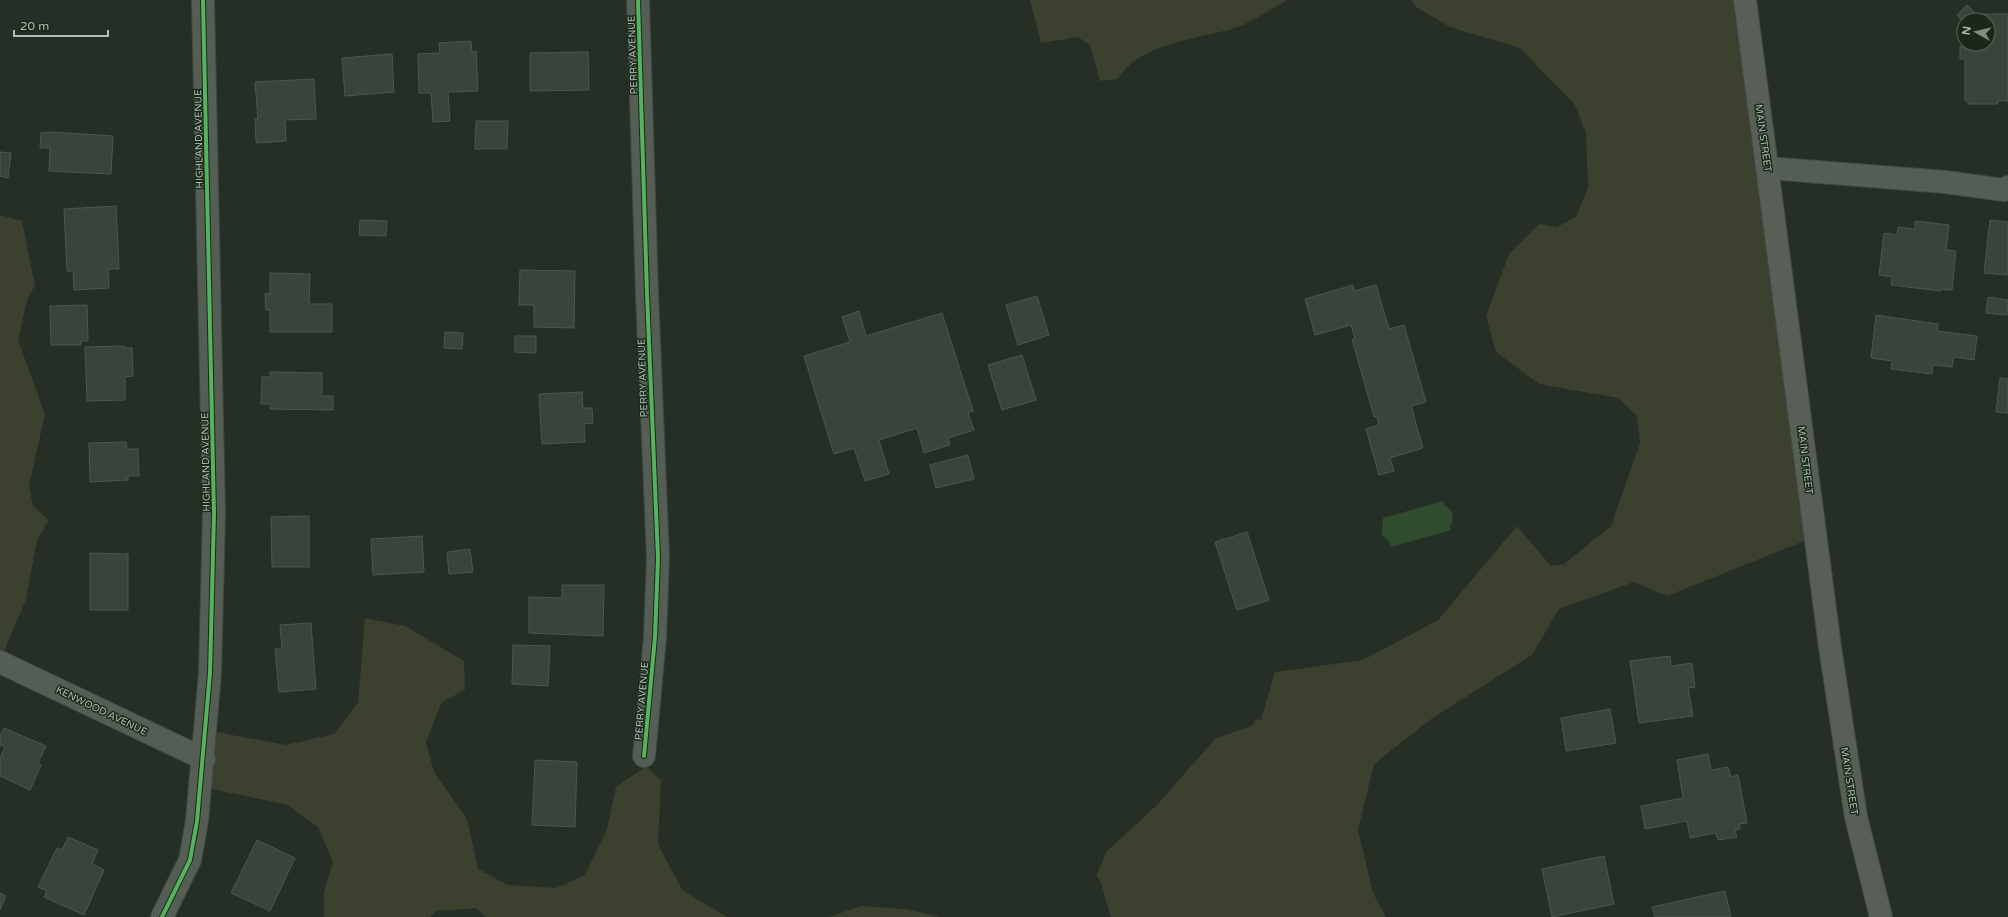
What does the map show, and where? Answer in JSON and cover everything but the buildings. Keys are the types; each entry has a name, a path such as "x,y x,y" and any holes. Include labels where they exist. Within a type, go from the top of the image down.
{"main road":[{"name":"MAIN STREET","path":"1745,0 1815,533 1856,817 1880,917"}],"street":[{"name":"HIGHLAND AVENUE","path":"162,917 190,860 197,821 204,759 210,673 214,514 203,0"},
{"name":"PERRY AVENUE","path":"638,0 647,294 658,558 655,637 644,756"},
{"path":"1768,168 1944,182 1986,189 2004,190 2008,187"},
{"name":"KENWOOD AVENUE","path":"0,662 204,759"}],"shaded area":[{"path":"1030,0 1287,0 1255,19 1235,28 1170,44 1155,50 1140,57 1117,79 1100,81 1090,45 1078,37 1041,43"},
{"path":"1412,0 1740,0 1817,536 1667,596 1634,582 1559,609 1532,655 1431,719 1374,764 1358,830 1373,893 1386,917 1111,917 1100,880 1096,876 1107,851 1157,805 1215,739 1253,725 1256,719 1261,720 1275,672 1363,660 1438,620 1517,526 1551,566 1564,564 1611,526 1640,443 1637,416 1618,398 1539,384 1496,352 1486,316 1509,254 1539,224 1557,227 1576,217 1588,188 1586,133 1575,105 1520,48 1450,27 1416,7"},
{"path":"0,215 22,221 35,286 28,297 18,340 45,414 29,486 33,506 49,520 37,540 26,600 3,653 0,654"},
{"path":"1443,501 1444,505 1450,509 1453,514 1453,520 1450,527 1451,530 1391,547 1390,542 1382,535 1383,518"},
{"path":"365,618 405,626 464,661 465,690 442,702 426,742 434,772 467,819 478,869 508,885 556,888 585,875 607,829 616,787 646,766 661,780 658,844 682,890 727,917 485,917 477,908 437,911 430,917 324,917 324,892 333,862 318,827 288,805 198,786 206,730 286,745 334,734 358,703"},
{"path":"861,906 905,909 941,917 829,917"}],"cycle path":[{"path":"162,917 190,860 197,821 210,673 214,514 203,0"},
{"path":"638,0 647,294 658,558 655,637 644,756"}]}
